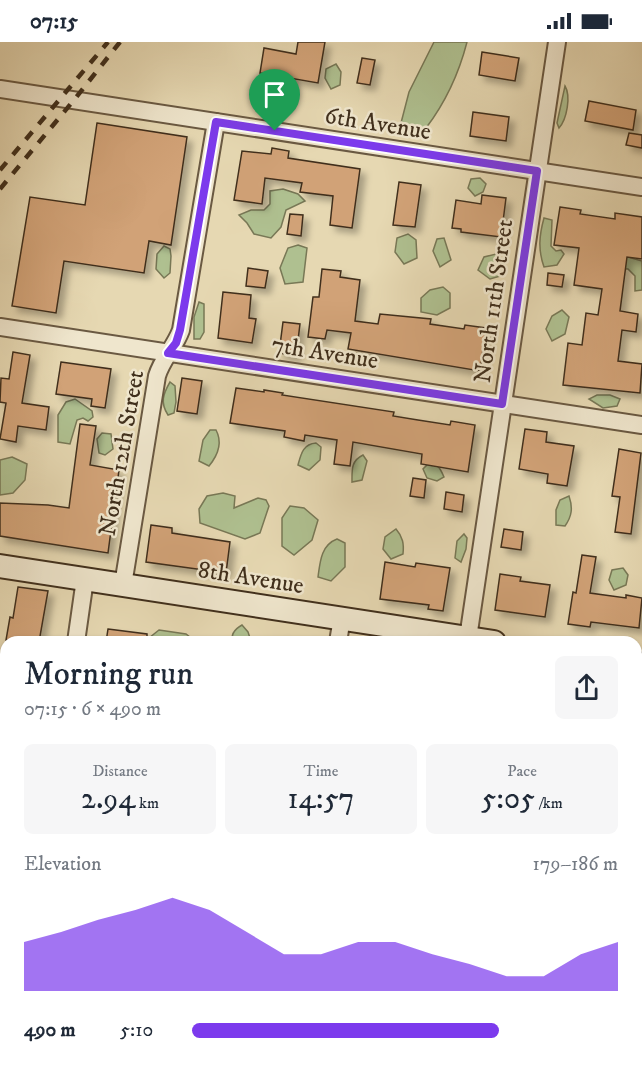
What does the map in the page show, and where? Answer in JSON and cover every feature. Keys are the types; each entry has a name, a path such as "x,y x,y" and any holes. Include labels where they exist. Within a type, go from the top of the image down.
{"street":[{"name":"North 11th Street","path":"468,636 556,42"},
{"name":"6th Avenue","path":"0,89 642,187"},
{"name":"North 12th Street","path":"123,585 157,376 161,362 176,343 180,330 216,122"},
{"name":"7th Avenue","path":"0,327 642,425"},
{"name":"8th Avenue","path":"0,566 455,636"},
{"path":"77,636 85,579"},
{"path":"339,636 342,618"}],"green space":[{"path":"434,42 467,42 456,76 439,108 426,128 413,130 401,123 409,92"},
{"path":"336,64 341,72 340,85 331,89 325,78 326,69"},
{"path":"565,86 568,96 567,107 559,128 557,123"},
{"path":"480,178 486,184 483,192 475,196 468,188 471,179"},
{"path":"283,189 298,194 305,201 286,210 281,227 271,238 254,234 239,215 251,210 264,210 270,204 270,191"},
{"path":"544,218 552,220 551,246 556,251 561,250 564,254 557,265 544,267 540,243"},
{"path":"408,234 416,240 417,258 404,264 395,252 397,238"},
{"path":"444,238 451,260 440,267 433,251 437,239"},
{"path":"298,245 307,248 303,282 285,284 280,268 288,248"},
{"path":"164,246 170,249 171,256 170,273 164,278 156,269 157,254"},
{"path":"496,254 504,265 504,275 490,279 478,270 484,257"},
{"path":"628,257 642,261 642,290 635,291 635,276 628,269 612,268 618,258"},
{"path":"443,287 450,293 450,308 437,315 421,312 421,298 430,290"},
{"path":"199,302 204,304 204,332 200,339 194,339 194,317"},
{"path":"562,310 569,317 565,334 552,341 546,329 552,316"},
{"path":"170,382 175,386 176,402 174,413 168,415 163,398"},
{"path":"597,395 610,395 620,399 617,406 603,408 589,399"},
{"path":"75,399 92,411 93,417 88,421 83,418 77,420 70,444 58,442 58,415 66,402"},
{"path":"210,430 216,430 219,444 215,458 209,466 199,461 203,440"},
{"path":"102,433 111,434 113,449 105,455 99,453 97,439"},
{"path":"316,443 321,447 320,460 309,470 298,465 305,448"},
{"path":"363,455 367,461 362,480 352,482 354,463"},
{"path":"12,457 27,464 25,480 13,493 0,495 0,460"},
{"path":"428,464 438,467 444,477 437,481 427,478 423,469"},
{"path":"223,493 235,496 234,508 258,498 266,500 269,506 260,533 245,539 200,523 199,509 207,496"},
{"path":"569,496 571,512 569,519 565,526 556,525 556,510 560,500"},
{"path":"290,506 304,508 318,520 312,540 294,555 282,546 282,518"},
{"path":"396,529 402,541 403,554 391,559 383,549 385,537"},
{"path":"464,534 467,538 466,549 461,562 455,558 457,541"},
{"path":"337,539 345,543 345,567 331,581 318,577 324,550"},
{"path":"623,568 628,575 626,585 614,590 609,580 612,570"},
{"path":"242,625 249,636 232,636"},
{"path":"159,630 188,636 152,636"}],"building":[{"path":"298,42 325,42 318,83 290,78 286,104 262,100 267,74 260,73 264,48 296,54"},
{"path":"482,52 519,58 515,81 479,75"},
{"path":"362,58 375,60 370,85 357,83"},
{"path":"589,101 636,110 633,130 585,121"},
{"path":"473,112 509,117 506,141 470,136"},
{"path":"97,123 187,137 171,245 149,241 144,273 64,261 56,313 12,306 30,197 85,205"},
{"path":"629,133 642,135 642,148 626,145"},
{"path":"272,148 289,151 288,158 360,169 352,228 330,225 333,196 300,192 302,183 265,178 262,204 234,200 242,151 271,154"},
{"path":"399,182 421,185 415,227 393,225"},
{"path":"482,195 506,198 501,237 461,232 461,229 452,228 456,200 481,204"},
{"path":"560,207 581,210 580,214 615,219 615,213 642,217 642,259 627,257 620,311 638,314 636,332 622,330 618,361 642,364 640,393 563,385 568,343 582,345 586,313 598,315 602,289 574,285 579,248 554,245"},
{"path":"290,214 303,215 301,236 287,234"},
{"path":"248,268 268,271 265,288 246,286"},
{"path":"322,269 341,271 340,277 360,280 355,321 378,324 380,314 431,319 430,324 464,329 465,325 486,328 480,371 348,349 351,333 327,330 325,339 308,337 313,297 319,297"},
{"path":"548,273 564,275 562,287 547,285"},
{"path":"223,292 251,295 249,318 256,319 252,343 218,338"},
{"path":"283,322 300,324 296,356 279,353"},
{"path":"13,352 30,355 22,403 49,407 46,430 18,426 16,442 0,439 6,403 0,402 1,378 9,379"},
{"path":"61,362 111,369 105,408 91,406 92,399 56,394"},
{"path":"182,378 202,381 197,414 177,411"},
{"path":"236,388 264,392 264,390 283,393 282,395 394,412 393,416 450,425 451,421 475,425 468,472 421,464 422,454 353,442 350,466 334,464 337,440 305,435 304,441 284,437 285,431 230,423"},
{"path":"80,424 96,426 90,465 119,470 108,553 0,536 0,503 69,508"},
{"path":"525,429 547,432 546,442 574,446 567,486 547,483 548,474 519,469"},
{"path":"619,449 641,453 631,534 615,532 620,497 612,496"},
{"path":"413,478 426,480 424,498 410,496"},
{"path":"446,492 464,495 462,512 444,509"},
{"path":"151,525 172,528 172,533 230,542 226,573 146,562"},
{"path":"504,529 523,532 521,550 501,547"},
{"path":"582,555 596,557 590,593 642,598 639,628 591,622 590,627 568,624"},
{"path":"385,562 415,567 416,563 450,568 443,611 428,609 429,605 380,599"},
{"path":"500,574 521,577 520,581 550,585 545,617 495,610"},
{"path":"18,587 48,591 40,636 7,636 10,617 13,618"},
{"path":"108,629 147,634 147,636 107,636"}],"railway":[{"path":"0,170 108,42"},
{"path":"0,189 120,42"}],"route":[{"path":"216,122 275,131 537,171 502,404 168,353 176,343 180,330 216,122"}]}
